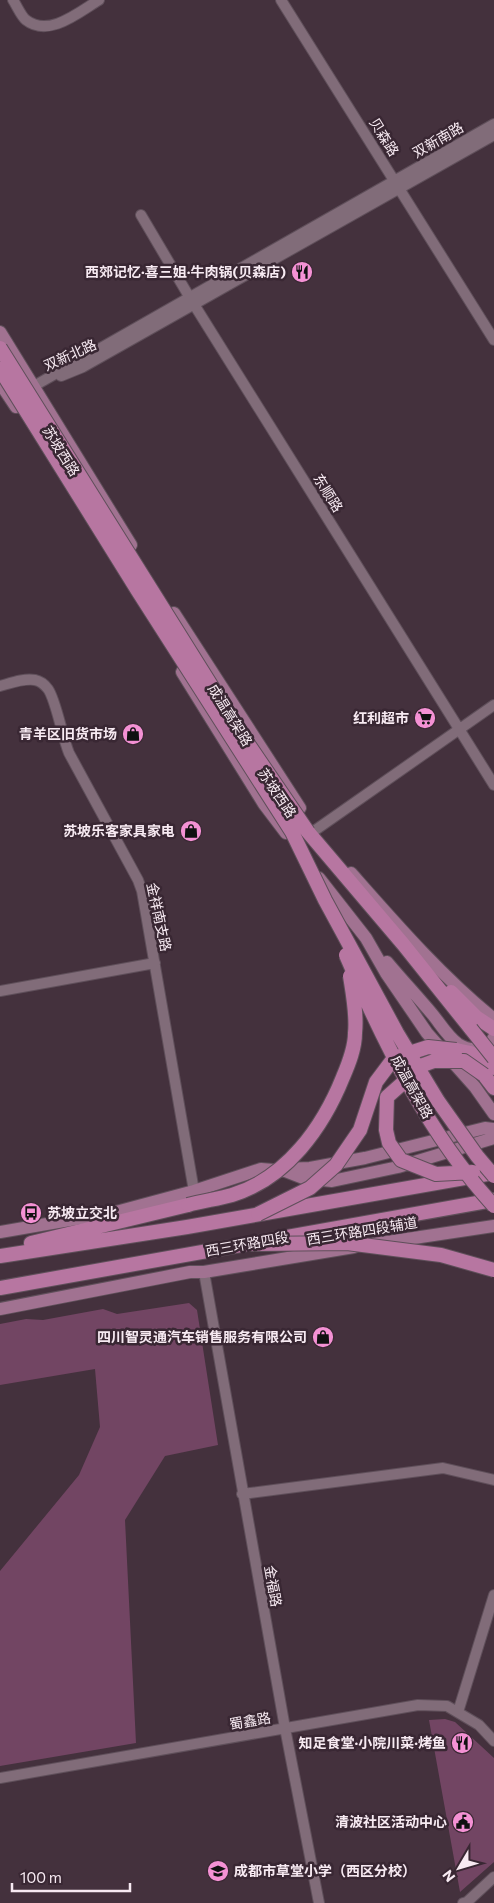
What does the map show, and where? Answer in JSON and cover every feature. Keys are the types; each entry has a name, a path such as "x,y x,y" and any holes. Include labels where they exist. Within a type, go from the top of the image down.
{"highway":[{"name":"成温高架路","path":"0,348 244,738 308,832 403,944 494,1058"},
{"path":"0,368 138,591 292,832 325,900 396,1033 438,1102 477,1156 494,1173"},
{"name":"成温高架路","path":"325,900 347,956 402,1072 435,1128 478,1189 494,1206"},
{"path":"403,944 476,1017 494,1023"},
{"path":"0,1251 233,1195 275,1172 298,1151 316,1130 334,1100 347,1068 356,1034 354,996 347,956"},
{"path":"258,1214 310,1188 336,1164 360,1130 376,1082 394,1058 428,1047 471,1053 494,1068"},
{"path":"494,1088 484,1075 464,1061 434,1061 423,1065 386,1097 386,1130 389,1143 401,1160 436,1174 494,1173"},
{"name":"西三环路四段","path":"0,1256 187,1227 494,1173"},
{"name":"西三环路四段","path":"0,1288 494,1200"},
{"path":"251,1244 347,1243 441,1255 494,1270"}],"main road":[{"name":"苏坡西路","path":"0,332 155,584 314,831 417,948 494,1023"},
{"name":"苏坡西路","path":"0,383 5,398 264,804 366,938 386,973 426,1033 475,1087 494,1114"},
{"path":"5,398 34,386"},
{"path":"366,938 447,1033 459,1044 469,1049 485,1048 491,1044 494,1037"},
{"path":"269,1170 310,1168 365,1158 485,1128 494,1129"},
{"path":"0,1232 116,1212 194,1191 260,1168 285,1171 303,1178 332,1181 398,1167 494,1138"},
{"name":"西三环路四段辅道","path":"0,1309 190,1272 204,1272 494,1226"}],"street":[{"path":"13,0 26,20 44,27 62,22 99,0"},
{"name":"贝森路","path":"281,0 494,340"},
{"name":"双新南路","path":"398,184 494,124"},
{"path":"398,184 494,135"},
{"name":"双新北路","path":"34,386 192,301 398,184"},
{"name":"东顺路","path":"140,215 494,785"},
{"name":"金祥南支路","path":"0,686 36,680 48,688 68,753 138,880 194,1191"},
{"path":"314,831 494,705"},
{"path":"0,991 154,962"},
{"name":"金福路","path":"204,1272 242,1494 319,1903"},
{"path":"242,1494 443,1468 494,1480"},
{"path":"458,1712 494,1595"},
{"name":"蜀鑫路","path":"0,1778 418,1705 447,1706 479,1725 494,1741"},
{"path":"466,1903 494,1877"}],"shaded area":[{"path":"189,1303 197,1310 218,1445 165,1456 125,1520 136,1743 0,1766 0,1571 79,1475 100,1427 95,1369 0,1385 0,1324 26,1319 43,1320 103,1309 117,1314"},
{"path":"445,1719 455,1722 494,1758 494,1862 460,1892 429,1720"}],"place":[{"name":"西郊记忆·喜三姐·牛肉锅(贝森店)","path":"302,272"},
{"name":"红利超市","path":"425,718"},
{"name":"青羊区旧货市场","path":"133,734"},
{"name":"苏坡乐客家具家电","path":"191,831"},
{"name":"苏坡立交北","path":"31,1213"},
{"name":"四川智灵通汽车销售服务有限公司","path":"323,1337"},
{"name":"知足食堂·小院川菜·烤鱼","path":"462,1743"},
{"name":"清波社区活动中心","path":"463,1822"},
{"name":"成都市草堂小学（西区分校）","path":"218,1871"}]}
